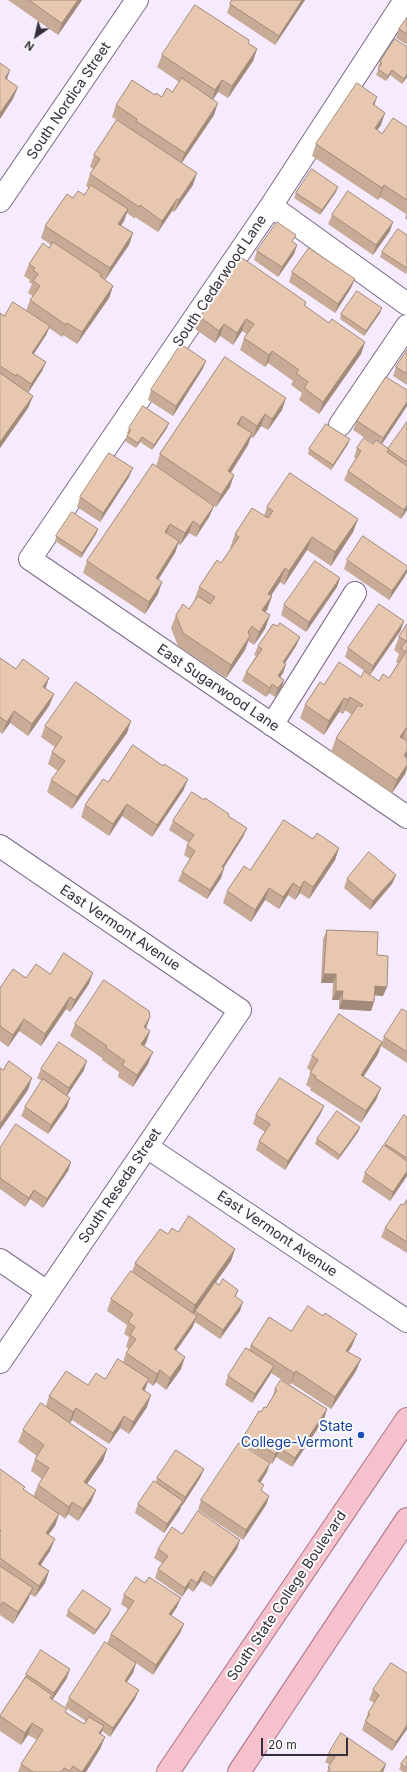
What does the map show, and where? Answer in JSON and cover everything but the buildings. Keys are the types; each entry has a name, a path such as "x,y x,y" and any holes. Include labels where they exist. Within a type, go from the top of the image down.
{"main road":[{"name":"South State College Boulevard","path":"168,1772 407,1419"},
{"path":"240,1772 407,1519"}],"street":[{"name":"South Nordica Street","path":"0,201 138,0"},
{"name":"South Cedarwood Lane","path":"30,559 271,206 405,0"},
{"path":"271,206 407,304"},
{"path":"340,425 407,326"},
{"name":"East Sugarwood Lane","path":"30,559 407,816"},
{"path":"272,725 355,593"},
{"name":"East Vermont Avenue","path":"0,846 240,1010"},
{"name":"South Reseda Street","path":"0,1362 240,1010"},
{"name":"East Vermont Avenue","path":"147,1147 407,1321"},
{"path":"0,1260 47,1292"}],"place":[{"name":"State College-Vermont","path":"361,1435"}]}
